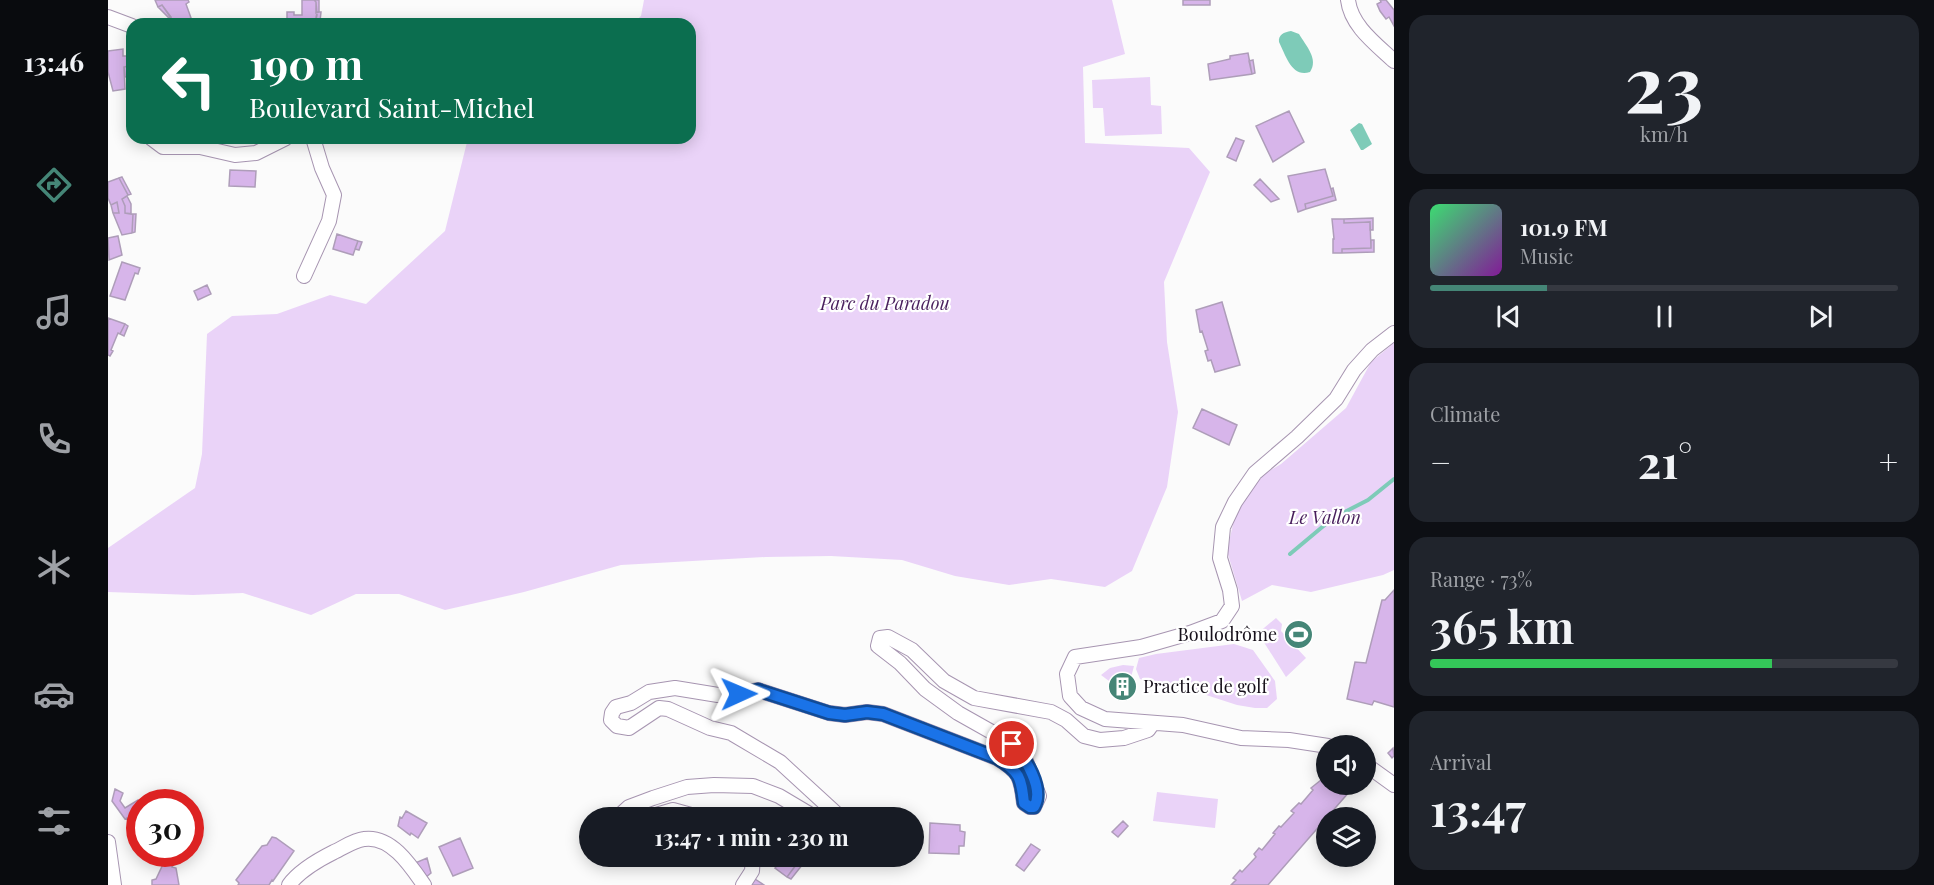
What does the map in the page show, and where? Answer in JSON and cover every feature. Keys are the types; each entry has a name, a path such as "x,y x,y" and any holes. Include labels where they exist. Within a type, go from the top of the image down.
{"street":[{"path":"1348,0 1349,8 1362,30 1394,61"},
{"path":"108,17 126,24"},
{"path":"159,144 163,147 200,147 235,155 256,153 274,144"},
{"path":"304,276 329,221 334,195 315,144"},
{"path":"1316,744 1289,740 1241,738 1183,725 1105,719 1081,708 1070,696 1067,674 1075,657 1141,647 1222,621 1232,606 1230,590 1220,558 1223,527 1235,502 1255,473 1298,437 1336,399 1354,370 1372,350 1394,333"},
{"path":"830,807 780,762 731,733 710,728 668,709 659,708 629,728 617,726 611,720 612,713 616,706 632,703 649,692 675,688 718,694 739,694 758,690 829,713 883,714 997,758 1014,769 1022,784 1024,803 1030,807 1034,807 1039,796 1024,756 1012,744 958,713 925,689 879,645 880,638 888,637 912,650 944,681 974,698 1051,712 1066,720 1084,736 1100,740 1124,738 1148,730 1153,723"},
{"path":"1376,772 1394,784"},
{"path":"629,807 687,788 714,784 753,786 779,796 798,807"},
{"path":"289,885 293,879 321,858 362,839 375,839 388,845 408,862 424,885"},
{"path":"108,842 114,885"},
{"path":"743,885 752,867"}],"green space":[{"name":"Parc du Paradou","path":"644,0 1112,0 1125,54 1083,67 1085,143 1189,148 1210,172 1164,282 1167,342 1178,412 1167,487 1132,571 1105,587 1051,579 1009,585 955,576 902,560 831,556 766,557 621,565 524,592 445,610 399,594 356,594 311,615 243,593 193,595 108,592 108,548 195,488 202,454 207,334 232,316 277,314 330,295 366,304 445,231 467,144 696,144 696,18 639,18"},
{"path":"1150,77 1151,105 1161,106 1162,134 1105,136 1103,108 1093,108 1092,80"},
{"name":"Le Vallon","path":"1394,343 1394,570 1383,575 1311,592 1272,585 1242,601 1227,551 1236,511 1264,474 1281,464 1346,408 1371,362"},
{"path":"1276,618 1282,624 1281,631 1306,658 1286,677 1258,633"},
{"name":"Boulodrôme","path":"1291,624 1310,637 1305,644 1286,631"},
{"path":"1234,644 1253,650 1275,681 1277,699 1267,708 1237,705 1200,693 1149,683 1140,679 1136,669 1139,658"},
{"path":"1123,665 1134,666 1130,681 1113,684 1101,675 1110,668"},
{"path":"1157,792 1218,799 1215,828 1153,821"}],"shaded area":[{"path":"1291,31 1299,34 1312,57 1310,72 1304,73 1294,69 1284,53 1279,37"},
{"path":"1359,123 1362,124 1372,144 1363,150 1350,130"}],"building":[{"path":"155,0 188,0 186,4 191,18 171,18 162,5 158,7"},
{"path":"302,0 314,0 316,18 287,18 287,12 302,15"},
{"path":"314,0 319,0 319,12 316,13 316,2"},
{"path":"1183,0 1210,0 1210,5 1183,5"},
{"path":"1380,0 1386,0 1394,10 1394,26 1389,17 1386,19 1380,11 1377,4 1381,2"},
{"path":"162,5 171,17 169,18 158,7"},
{"path":"317,12 321,12 320,18 316,18"},
{"path":"123,49 123,56 126,56 125,89 113,91 108,72 108,51"},
{"path":"1248,53 1252,74 1210,80 1208,64 1230,59 1230,56"},
{"path":"1253,60 1255,73 1252,74 1249,61"},
{"path":"1289,111 1304,142 1273,162 1256,126"},
{"path":"1236,138 1244,141 1236,161 1227,157"},
{"path":"1325,169 1333,196 1305,204 1306,209 1298,212 1288,176"},
{"path":"230,170 256,171 255,187 229,186"},
{"path":"122,177 131,194 128,195 119,178"},
{"path":"119,178 128,195 122,199 125,213 133,214 132,233 122,235 113,213 119,213 117,202 111,205 108,198 108,182"},
{"path":"1260,179 1279,199 1271,202 1254,185"},
{"path":"1333,188 1336,200 1306,209 1305,204 1333,196 1331,189"},
{"path":"127,196 131,204 131,214 125,213 122,199"},
{"path":"117,202 119,213 113,213 111,205"},
{"path":"133,214 136,214 135,232 132,233"},
{"path":"1373,218 1373,230 1370,230 1370,222 1344,223 1344,219"},
{"path":"1332,219 1344,219 1344,223 1370,222 1371,248 1342,249 1342,253 1333,253"},
{"path":"337,234 358,241 353,255 333,249"},
{"path":"118,236 122,255 109,260 108,238"},
{"path":"1371,240 1374,240 1374,252 1342,253 1342,249 1371,248"},
{"path":"358,241 362,242 359,250 355,249"},
{"path":"122,262 140,268 138,274 135,273 125,300 110,296"},
{"path":"207,285 211,294 198,300 194,291"},
{"path":"1222,302 1240,365 1215,372 1211,360 1208,361 1205,351 1208,350 1202,331 1200,332 1196,310"},
{"path":"108,318 125,324 120,334 118,333 110,356 108,355"},
{"path":"125,324 128,326 124,336 120,334"},
{"path":"1202,409 1237,425 1229,445 1193,428"},
{"path":"1394,590 1394,707 1374,701 1372,705 1347,699 1355,662 1366,663 1382,600 1385,600"},
{"name":"Practice de golf","path":"1130,681 1131,689 1114,692 1113,684"},
{"path":"1393,748 1394,756 1392,758 1388,753"},
{"path":"1316,784 1316,795 1347,795 1336,807 1316,807 1316,830 1268,885 1231,885 1236,880 1233,878 1256,857 1254,854 1259,848 1262,850 1279,826 1281,827 1294,813 1291,811 1299,803 1301,804 1313,790 1311,788"},
{"path":"115,789 123,793 120,801 126,807 126,818 125,819 112,801"},
{"path":"406,811 427,823 418,838 398,826 400,817 402,818"},
{"path":"1123,821 1128,826 1118,837 1112,832"},
{"path":"930,823 960,825 960,831 965,832 964,846 959,846 959,854 929,853"},
{"path":"272,837 294,851 273,881 269,885 238,885 236,880 262,846 267,845"},
{"path":"460,838 473,868 453,876 439,847"},
{"path":"1031,844 1040,850 1024,871 1016,865"},
{"path":"427,858 431,873 425,878 415,863"},
{"path":"162,867 176,868 179,885 152,885 152,880 156,879"},
{"path":"776,867 794,867 787,877"},
{"path":"794,867 801,867 791,879 787,877"},
{"path":"755,879 764,885 751,885"}],"waterway":[{"path":"1290,554 1333,518 1368,500 1394,479"}],"place":[{"name":"Boulodrôme","path":"1298,634"},
{"name":"Practice de golf","path":"1122,686"}],"route":[{"path":"739,694 758,690 829,713 883,714 971,747 997,758 1014,769 1022,784 1024,803 1034,807 1039,796 1034,779 1024,756 1012,744"}]}
